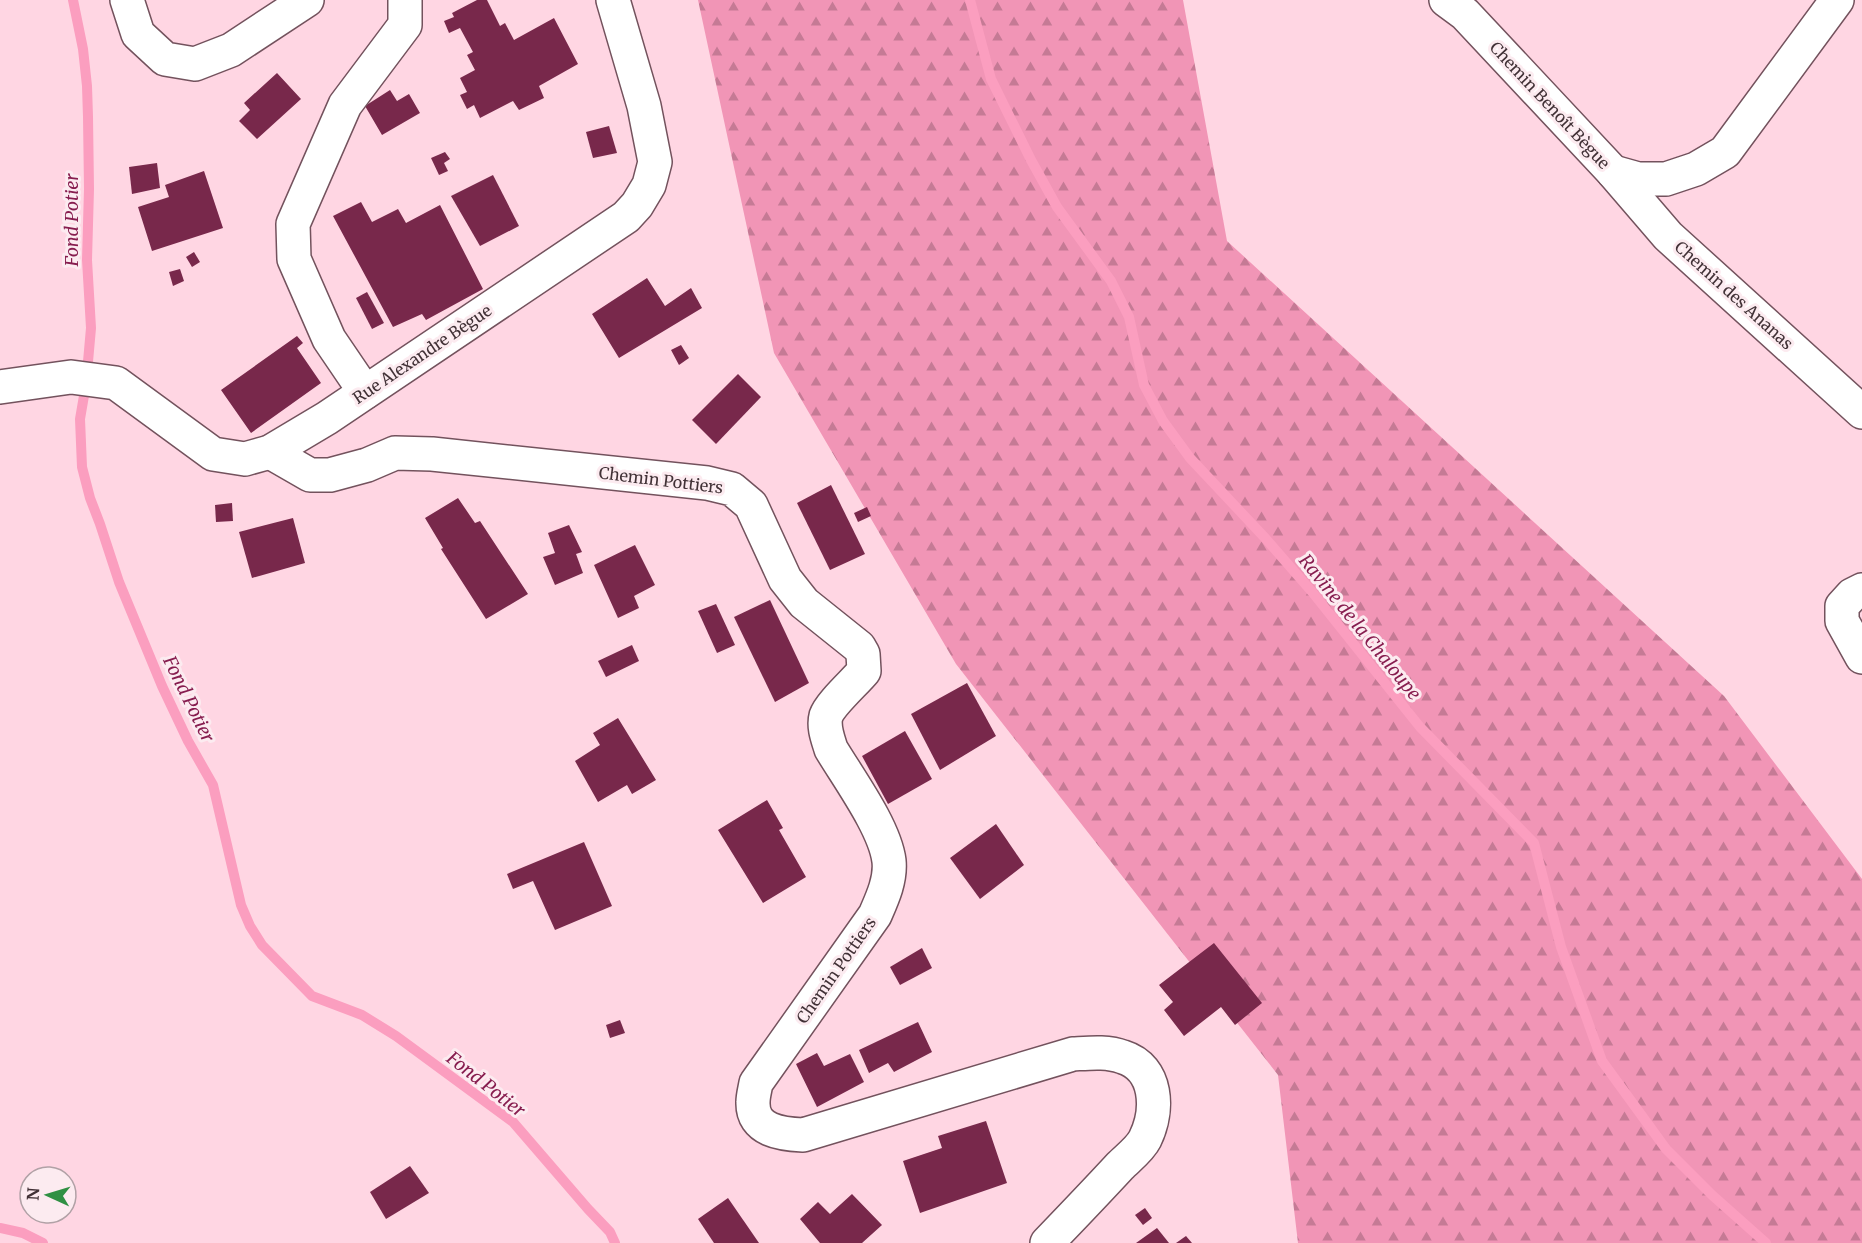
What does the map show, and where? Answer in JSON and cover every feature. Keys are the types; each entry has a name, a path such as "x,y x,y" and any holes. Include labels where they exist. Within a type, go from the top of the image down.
{"street":[{"path":"127,0 138,34 165,60 195,64 231,50 307,0"},
{"path":"365,392 329,339 294,259 293,224 345,105 405,25 405,0"},
{"name":"Rue Alexandre Bègue","path":"0,387 71,377 116,383 213,454 245,459 270,452 365,392 626,217 637,205 649,185 655,162 644,106 613,0"},
{"name":"Chemin Benoît Bègue","path":"1446,0 1465,14 1613,172 1638,179 1666,179 1696,169 1725,152 1837,0"},
{"name":"Chemin des Ananas","path":"1613,172 1668,236 1862,412"},
{"name":"Chemin Pottiers","path":"270,452 310,475 330,476 367,465 395,453 432,454 707,483 732,489 751,505 785,579 804,603 859,647 863,654 864,672 830,708 826,716 827,737 831,749 883,836 889,863 886,889 875,915 756,1083 753,1105 756,1117 765,1127 780,1134 803,1135 1073,1054 1100,1052 1125,1057 1149,1077 1153,1113 1145,1140 1047,1243"},
{"path":"1862,590 1852,594 1842,606 1842,621 1862,657"}],"green space":[{"path":"698,0 1183,0 1227,241 1724,696 1862,879 1862,1243 1298,1243 1278,1075 956,664 774,353"}],"building":[{"path":"477,0 487,0 500,26 505,23 514,40 554,18 578,64 539,86 544,98 519,110 513,101 480,118 474,105 467,109 460,95 467,92 460,78 475,70 467,55 473,52 460,28 449,33 444,21 454,17 452,13"},
{"path":"277,73 301,99 257,139 239,121 250,110 244,103"},
{"path":"390,90 397,101 409,94 420,113 382,135 365,106"},
{"path":"609,126 617,153 593,158 586,132"},
{"path":"445,152 450,159 444,163 448,171 439,175 431,158"},
{"path":"157,163 160,188 132,194 129,167"},
{"path":"204,171 223,228 152,251 138,207 169,197 165,185"},
{"path":"493,175 519,226 480,246 451,196"},
{"path":"361,202 372,222 398,209 406,223 440,205 483,289 426,320 422,314 393,327 333,216"},
{"path":"194,252 200,262 192,267 186,257"},
{"path":"180,269 184,281 173,286 169,272"},
{"path":"647,278 665,306 691,288 702,308 619,358 592,314"},
{"path":"367,292 384,323 372,329 356,298"},
{"path":"297,336 303,343 297,348 321,383 251,433 221,390"},
{"path":"681,345 689,358 679,365 671,350"},
{"path":"738,374 761,397 716,444 692,420"},
{"path":"831,485 865,554 830,570 797,503"},
{"path":"458,498 475,523 480,521 528,594 486,619 441,549 443,548 425,518"},
{"path":"232,503 233,521 216,522 215,505"},
{"path":"867,507 871,516 858,522 854,513"},
{"path":"293,518 305,563 252,578 239,532"},
{"path":"569,525 582,552 576,554 583,573 555,585 543,557 555,553 548,533"},
{"path":"635,545 655,585 634,596 639,608 618,618 594,565"},
{"path":"770,600 809,683 775,702 734,617"},
{"path":"716,604 735,645 717,653 698,611"},
{"path":"632,645 639,661 606,677 598,661"},
{"path":"967,683 996,736 940,770 911,714"},
{"path":"618,718 656,780 632,794 627,785 598,802 575,761 600,745 593,733"},
{"path":"905,731 932,779 888,804 862,756"},
{"path":"767,800 783,828 779,830 806,877 763,903 718,830"},
{"path":"996,824 1024,865 980,899 950,858"},
{"path":"584,842 612,906 555,930 533,881 513,889 507,874"},
{"path":"1214,943 1262,1003 1235,1025 1221,1007 1184,1036 1164,1010 1173,1002 1159,985"},
{"path":"922,948 932,968 900,985 890,967"},
{"path":"620,1020 625,1033 610,1038 606,1025"},
{"path":"918,1022 932,1052 894,1072 888,1063 869,1073 859,1050"},
{"path":"817,1053 824,1066 850,1054 864,1082 817,1107 796,1064"},
{"path":"986,1121 1007,1183 920,1213 903,1161 942,1148 938,1136"},
{"path":"410,1166 429,1193 386,1219 370,1192"},
{"path":"852,1194 882,1225 862,1243 820,1243 800,1219 818,1202 830,1214"},
{"path":"728,1198 759,1243 714,1243 698,1219"},
{"path":"1145,1208 1152,1218 1143,1225 1135,1215"},
{"path":"1157,1228 1169,1243 1136,1243"},
{"path":"1186,1236 1192,1243 1176,1243"}],"waterway":[{"name":"Fond Potier","path":"73,0 83,49 88,117 87,260 91,328 80,419 82,467 90,498 119,582 162,686 188,741 213,785 241,905 250,926 262,945 312,996 362,1015 396,1036 513,1122 610,1232 615,1243"},
{"name":"Ravine de la Chaloupe","path":"970,0 991,79 1057,207 1111,281 1129,317 1144,385 1163,421 1190,458 1313,593 1420,727 1534,843 1561,947 1602,1061 1666,1149 1712,1195 1766,1243"},
{"path":"0,1228 23,1233 43,1243"}]}
